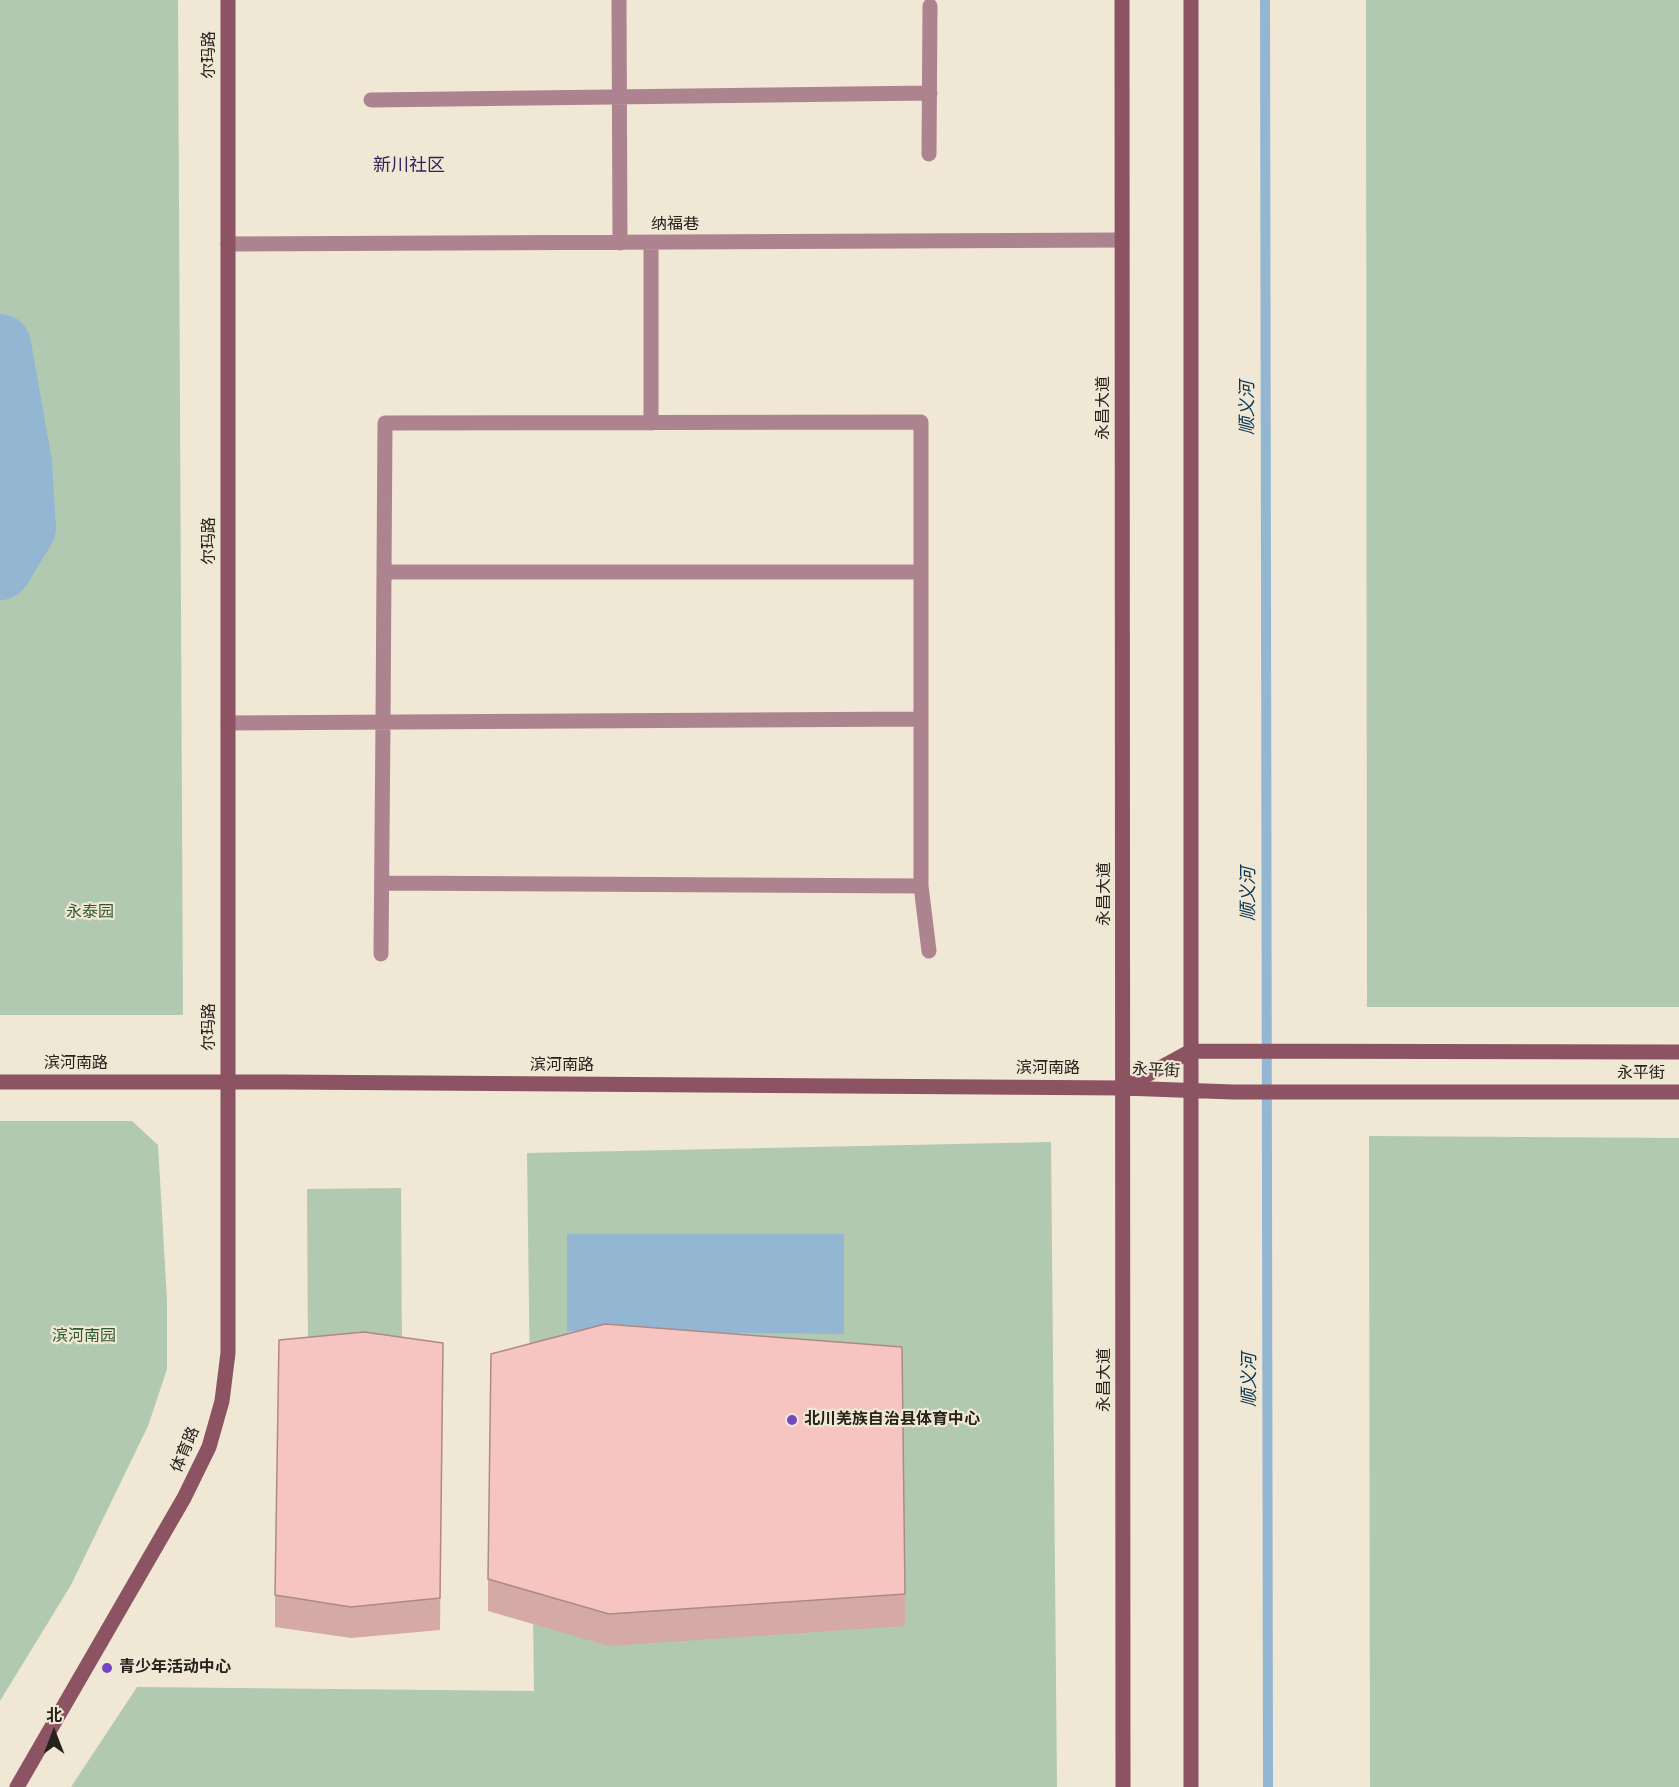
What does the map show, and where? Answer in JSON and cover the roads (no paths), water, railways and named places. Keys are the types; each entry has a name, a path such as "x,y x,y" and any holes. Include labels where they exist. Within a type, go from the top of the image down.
{"street":[{"name":"尔玛路","path":"228,0 228,1082"},
{"path":"619,0 620,243"},
{"name":"永昌大道","path":"1122,0 1123,1787"},
{"path":"1191,0 1191,1787"},
{"path":"929,154 930,6"},
{"path":"371,100 930,93"},
{"name":"纳福巷","path":"228,244 1122,240"},
{"path":"651,243 651,423"},
{"path":"381,954 385,423 921,422 921,886 929,951"},
{"path":"384,572 921,572"},
{"path":"228,723 921,719"},
{"path":"382,883 921,886"},
{"name":"永平街","path":"1123,1088 1191,1051 1679,1052"},
{"name":"滨河南路","path":"0,1082 1123,1088"},
{"name":"体育路","path":"17,1787 184,1498 210,1447 222,1401 228,1353 228,1082"},
{"name":"永平街","path":"1123,1088 1233,1092 1679,1092"}],"water":[{"path":"567,1234 844,1234 844,1334 567,1331"}],"waterway":[{"name":"顺义河","path":"1265,0 1268,1787"},
{"path":"0,345 21,463 25,528 0,569"}],"place":[{"name":"北川羌族自治县体育中心","path":"792,1420"},
{"name":"青少年活动中心","path":"107,1668"}],"district":[{"name":"新川社区","path":"409,167"}],"park label":[{"name":"永泰园","path":"90,913"},
{"name":"滨河南园","path":"84,1337"}]}
